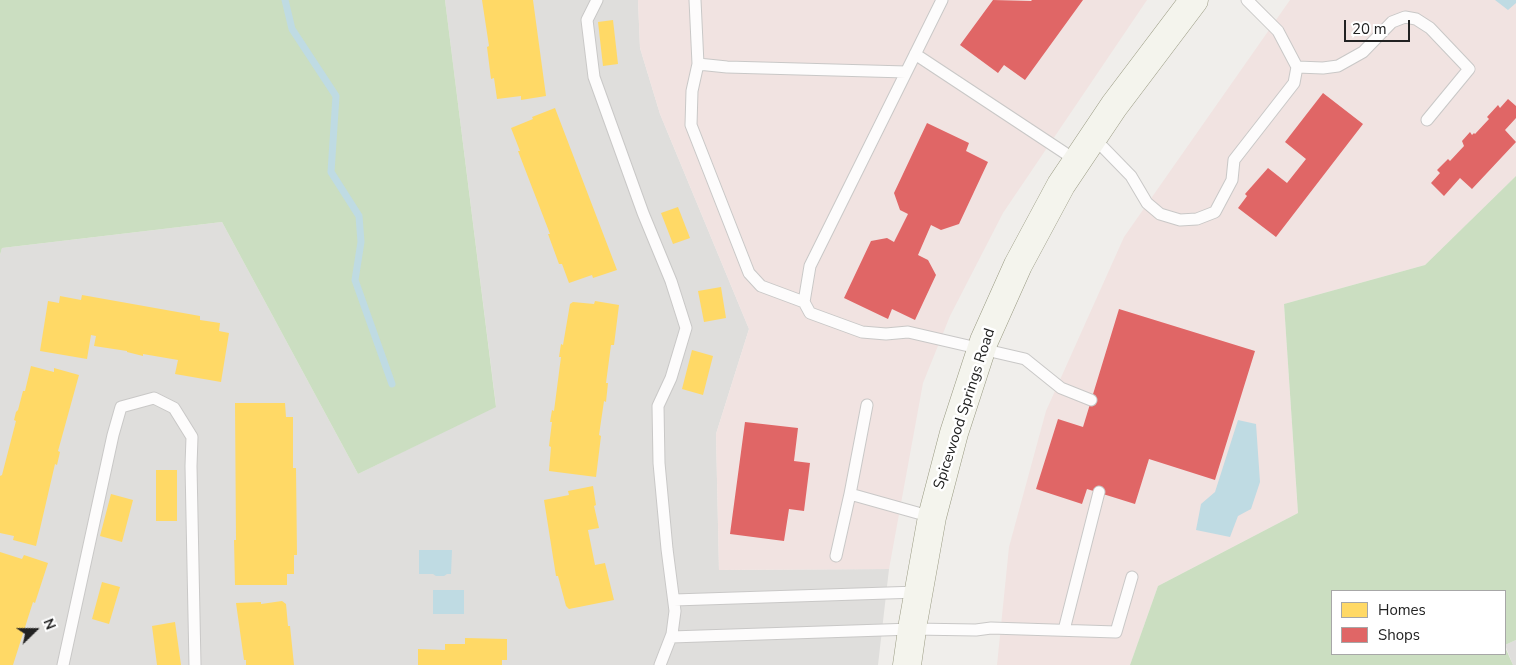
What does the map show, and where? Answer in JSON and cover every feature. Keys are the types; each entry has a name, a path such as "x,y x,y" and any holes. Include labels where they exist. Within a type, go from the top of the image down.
{"main road":[{"name":"Spicewood Springs Road","path":"907,665 932,517 954,433 982,348 1018,265 1061,185 1114,106 1194,0"}],"lane":[{"path":"596,0 587,20 594,77 643,213 671,281 686,328 671,378 658,406 659,464 667,549 676,611 670,637 660,665"},
{"path":"695,0 698,64 692,91 691,125 749,273 761,286 804,302"},
{"path":"942,0 810,266 804,302 810,313 862,332 886,334 908,332 1025,359 1061,388 1091,400"},
{"path":"1093,137 1131,176 1147,203 1160,214 1180,220 1197,219 1215,212 1232,180 1234,160 1294,82 1297,67 1278,31 1247,0"},
{"path":"1297,67 1323,68 1338,66 1363,52 1392,22 1405,17 1416,20 1430,28 1469,69 1427,120"},
{"path":"915,54 1078,161"},
{"path":"698,64 728,67 906,72"},
{"path":"63,665 121,407 154,398 174,408 192,437 195,665"},
{"path":"836,556 850,494 866,405"},
{"path":"1064,630 1099,492"},
{"path":"850,494 932,517"},
{"path":"670,637 913,629 976,630 991,628 1116,632 1132,577"},
{"path":"674,600 918,592"}],"shaded area":[{"path":"445,0 638,0 640,48 660,114 749,329 716,434 719,570 889,569 878,665 0,665 0,255 2,248 222,222 358,474 496,406"},
{"path":"638,0 1147,0 1003,213 950,316 923,383 889,569 719,570 716,434 749,329 660,114 640,48"},
{"path":"1290,0 1516,0 1516,176 1425,265 1284,304 1298,513 1158,586 1130,665 997,665 1009,547 1046,411 1124,237"},
{"path":"1516,640 1516,665 1513,665 1506,645"}],"green space":[{"path":"0,0 445,0 496,407 358,474 222,222 2,248 0,255"},
{"path":"1516,176 1516,640 1506,645 1506,590 1331,590 1331,655 1506,655 1506,649 1513,665 1130,665 1158,586 1298,513 1284,304 1425,265"}],"water":[{"path":"1495,0 1516,0 1516,3 1508,10"},
{"path":"1238,420 1256,424 1260,482 1251,509 1238,516 1230,537 1196,530 1201,504 1215,492"},
{"path":"419,550 452,550 451,574 436,576 433,574 419,574"},
{"path":"433,590 464,590 464,614 433,614"}],"building: Homes":[{"path":"482,0 533,0 546,96 521,100 521,96 497,99 494,78 491,79 487,47 489,46"},
{"path":"613,20 618,64 603,66 598,22"},
{"path":"555,108 617,270 593,278 592,275 569,283 562,264 559,264 511,128"},
{"path":"678,207 690,238 673,244 661,213"},
{"path":"721,287 726,318 704,322 698,291"},
{"path":"82,295 200,316 200,320 220,323 219,331 229,333 221,382 175,374 178,360 143,354 143,356 127,351 94,346 96,336 91,335 87,359 40,351 48,301 59,303 60,296 81,300"},
{"path":"595,301 619,305 614,345 611,345 606,383 608,383 606,402 604,401 599,435 601,436 596,477 549,471 551,447 549,446 552,422 550,422 552,410 554,411 561,344 563,345 570,304 573,302 594,304"},
{"path":"692,350 713,356 703,395 682,389"},
{"path":"31,366 54,372 54,368 79,375 58,451 60,452 57,465 55,464 36,546 13,540 14,536 0,533 0,476 2,475 16,421 14,420 16,412 23,391 25,391"},
{"path":"235,403 285,403 286,417 293,417 293,468 296,468 297,555 294,555 294,574 287,574 287,585 235,585"},
{"path":"156,470 177,470 177,521 156,521"},
{"path":"593,486 596,505 594,506 599,528 588,530 595,565 605,563 614,600 569,609 566,606 558,576 556,576 544,500 569,495 568,491"},
{"path":"111,494 133,500 122,542 100,536"},
{"path":"0,552 22,559 24,555 48,563 35,603 33,602 13,665 0,665"},
{"path":"102,582 120,587 109,624 92,619"},
{"path":"282,601 286,604 294,665 246,665 236,603 261,602 261,604"},
{"path":"175,622 181,665 157,665 152,626"},
{"path":"465,638 507,639 507,660 502,660 502,665 418,665 418,649 445,650 445,644 465,644"}],"building: Shops":[{"path":"993,0 1083,0 1025,80 1004,65 998,73 960,45"},
{"path":"1323,93 1363,124 1276,237 1238,208 1247,196 1245,194 1268,168 1287,183 1306,159 1285,142"},
{"path":"1508,99 1516,106 1516,118 1505,130 1516,142 1472,189 1460,178 1444,196 1431,183 1440,173 1437,170 1448,159 1450,161 1464,146 1462,141 1470,132 1472,135 1475,134 1489,119 1487,117 1498,105 1500,108"},
{"path":"927,123 969,143 966,151 988,162 959,224 941,230 931,225 918,255 928,260 936,275 915,320 892,309 888,319 844,298 871,241 887,238 894,242 908,214 900,210 894,193"},
{"path":"1119,309 1255,351 1215,480 1149,459 1135,504 1087,489 1082,504 1036,489 1058,419 1083,427"},
{"path":"745,422 798,428 794,461 810,463 804,511 789,509 784,541 730,534"}],"waterway":[{"path":"285,0 292,29 336,96 331,172 359,216 361,242 355,280 392,384"}]}
